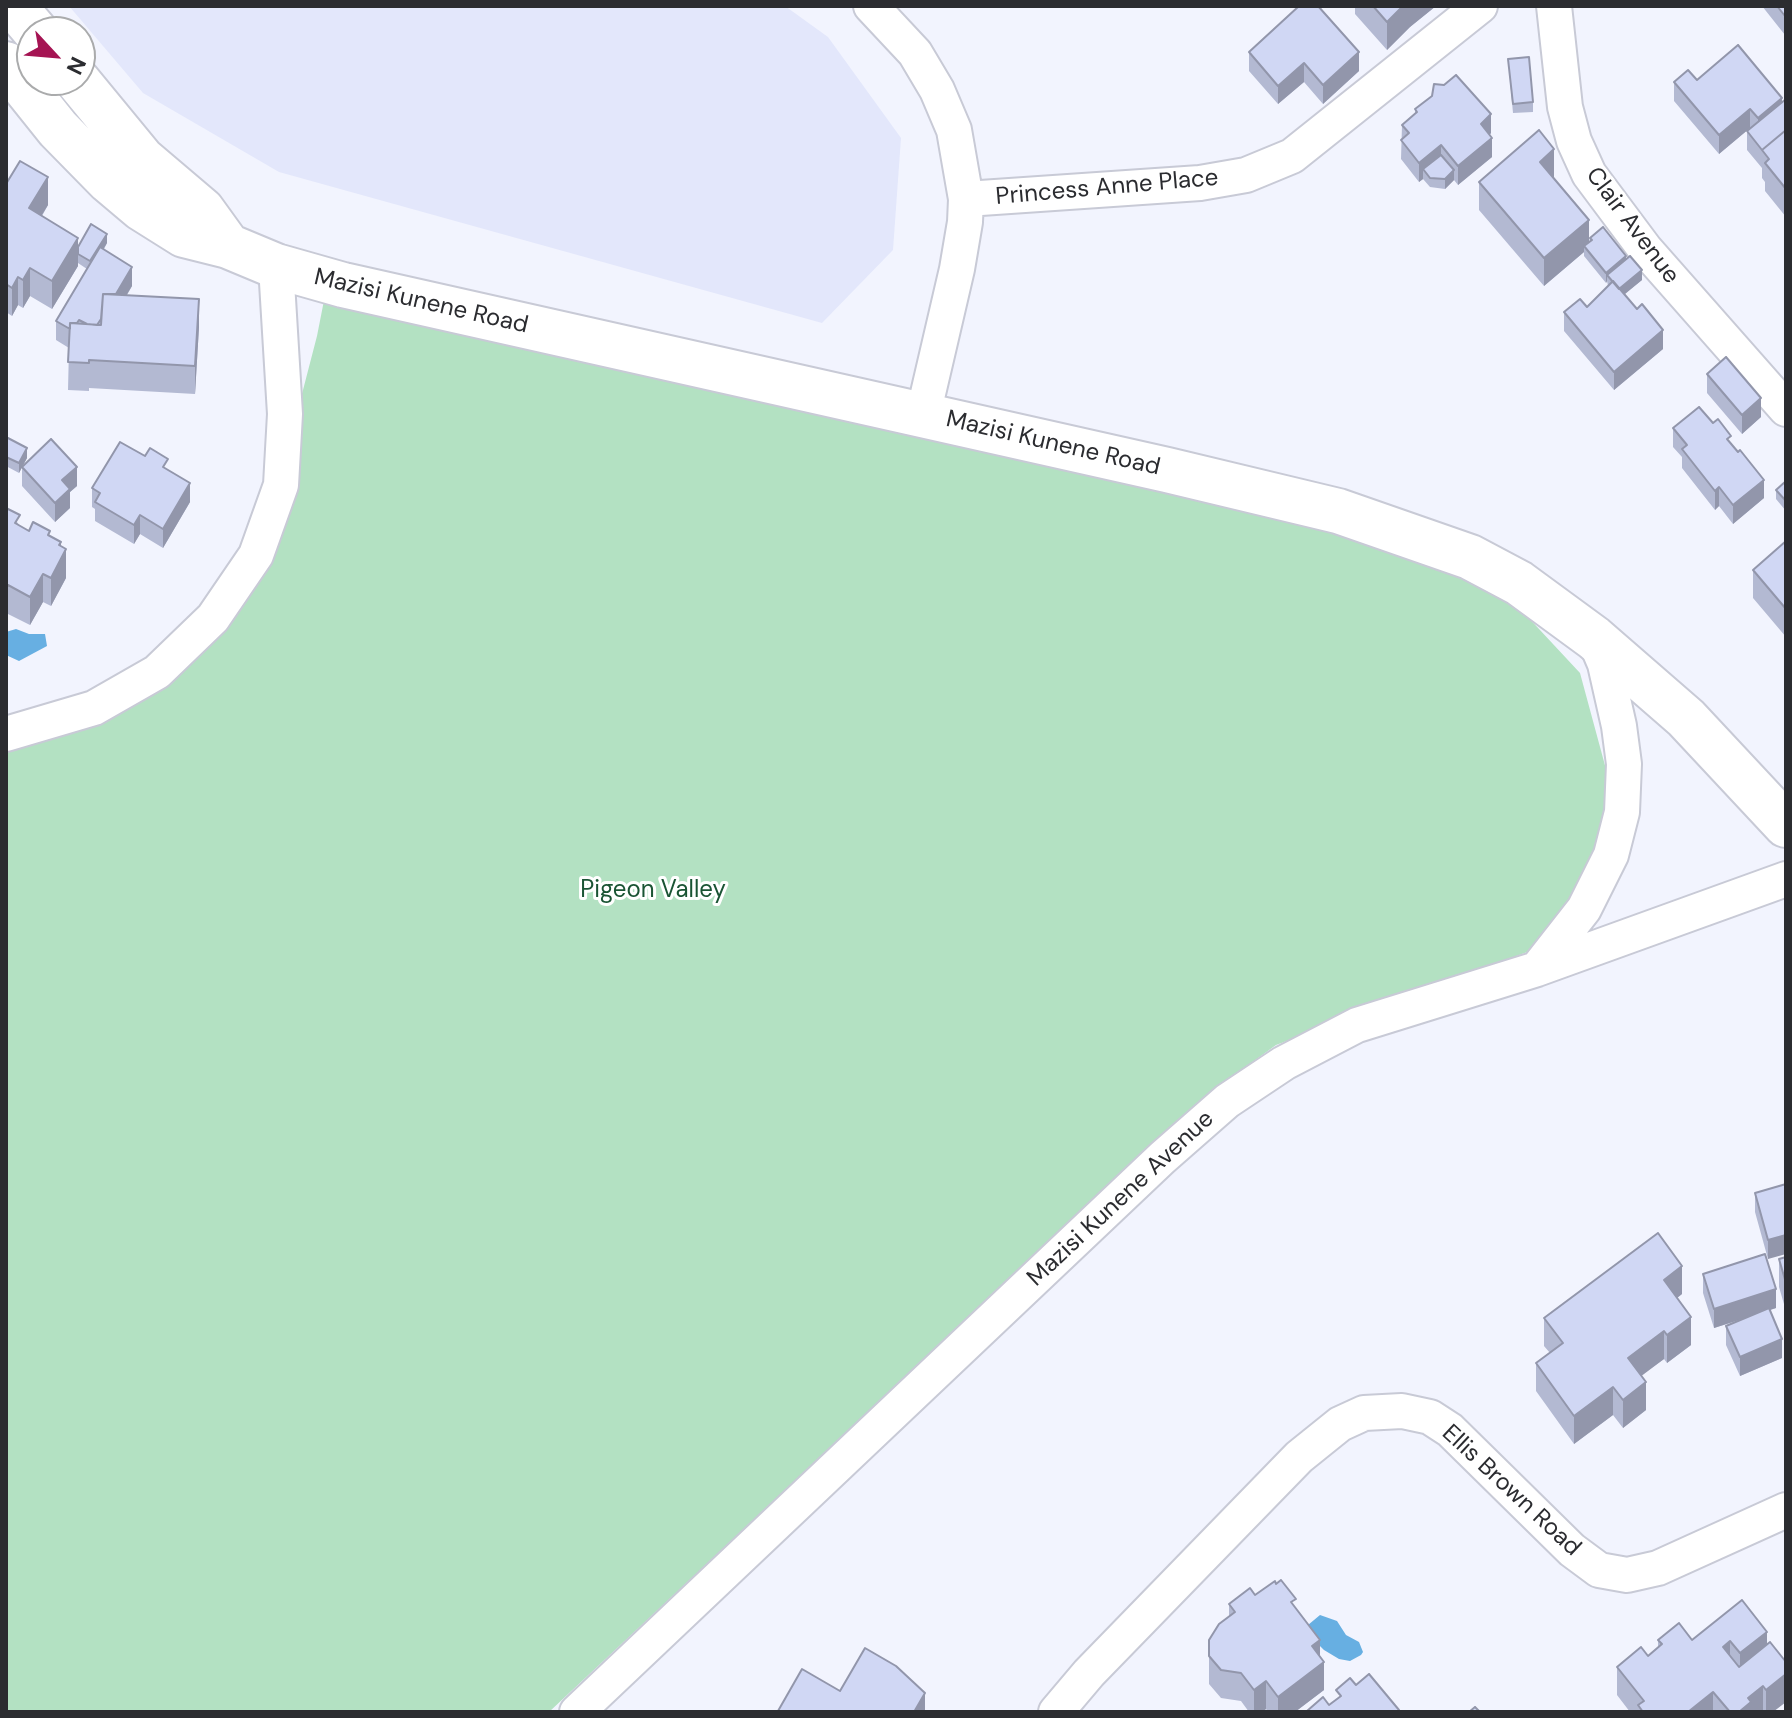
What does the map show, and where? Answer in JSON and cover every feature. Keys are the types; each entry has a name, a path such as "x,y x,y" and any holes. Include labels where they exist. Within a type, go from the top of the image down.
{"street":[{"path":"871,6 915,53 937,90 954,130 966,199 957,269 923,415"},
{"name":"Princess Anne Place","path":"966,199 1200,183 1246,175 1292,156 1480,6"},
{"name":"Clair Avenue","path":"1554,6 1565,107 1574,141 1589,174 1645,249 1786,409"},
{"name":"Mazisi Kunene Road","path":"6,64 58,129 109,181 141,208 184,235 228,246 276,266 343,285 1307,503 1405,532 1470,557 1519,583 1594,638 1686,718 1786,825"},
{"path":"90,96 142,159 202,210 228,246"},
{"path":"6,734 94,708 157,672 213,618 256,555 281,485 285,414 276,266"},
{"path":"1537,969 1584,909 1611,855 1622,812 1624,764 1619,726 1605,664 1594,638"},
{"name":"Mazisi Kunene Avenue","path":"577,1712 1150,1169 1227,1101 1284,1063 1357,1025 1537,969 1786,879"},
{"name":"Ellis Brown Road","path":"1070,1708 1089,1673 1299,1457 1340,1424 1364,1413 1402,1411 1430,1417 1450,1430 1572,1550 1599,1570 1627,1575 1658,1568 1786,1510"}],"shaded area":[{"path":"69,6 785,6 828,37 901,138 893,250 822,323 279,172 143,93 96,38 96,16 78,16"}],"green space":[{"name":"Pigeon Valley","path":"329,275 1458,542 1580,673 1613,795 1591,885 1530,951 1276,1045 1203,1098 549,1712 6,1712 6,722 97,700 207,612 259,530 289,444"}],"water":[{"path":"16,629 29,634 45,634 47,646 19,661 6,655 6,632"},
{"path":"1320,1615 1337,1621 1346,1635 1359,1642 1363,1652 1361,1655 1350,1661 1339,1659 1324,1650 1312,1638 1308,1625"}],"building":[{"path":"1299,6 1318,6 1359,52 1323,85 1304,63 1278,86 1249,52"},
{"path":"1373,6 1403,6 1387,22"},
{"path":"1777,6 1786,6 1786,16 1785,16"},
{"path":"1738,45 1782,98 1758,118 1750,109 1719,135 1674,82 1688,70 1697,80"},
{"path":"1529,57 1533,102 1513,104 1508,59"},
{"path":"1456,75 1491,114 1481,124 1492,138 1458,166 1441,145 1419,163 1401,140 1409,133 1402,125 1417,112 1415,109 1432,96 1434,84 1444,85"},
{"path":"1786,99 1786,130 1762,150 1747,131"},
{"path":"1539,130 1554,149 1540,162 1589,220 1544,258 1479,182"},
{"path":"1786,130 1786,189 1765,163 1769,159 1762,150"},
{"path":"1441,155 1454,170 1445,179 1430,178 1423,169"},
{"path":"20,161 48,177 29,208 78,238 52,281 30,268 23,280 18,277 12,288 6,284 6,184"},
{"path":"91,224 107,234 90,261 78,254 78,247"},
{"path":"1603,227 1626,256 1606,273 1584,246"},
{"path":"100,247 132,267 116,294 103,294 101,319 97,325 79,320 70,323 70,329 56,321"},
{"path":"1630,256 1642,270 1619,289 1607,275"},
{"path":"1613,281 1637,309 1642,304 1663,330 1614,372 1564,312 1580,299 1587,307"},
{"path":"103,294 199,299 195,366 89,360 89,363 68,362 70,323 101,325"},
{"path":"1726,357 1761,398 1742,415 1707,374"},
{"path":"1699,407 1713,423 1718,419 1731,436 1727,439 1764,480 1733,505 1719,487 1715,491 1682,449 1687,445 1673,428"},
{"path":"6,437 27,448 19,463 6,457"},
{"path":"51,439 77,467 62,480 70,489 55,503 22,467"},
{"path":"120,442 145,456 150,448 168,459 163,467 190,483 163,529 140,515 134,525 95,502 100,493 92,488"},
{"path":"1786,481 1786,501 1776,490"},
{"path":"6,508 20,515 15,523 29,531 33,522 50,531 48,535 61,542 59,545 66,549 51,578 43,574 30,597 8,585 6,590"},
{"path":"1786,541 1786,609 1753,570"},
{"path":"1786,1184 1786,1235 1768,1240 1755,1193"},
{"path":"1658,1233 1682,1266 1664,1280 1691,1317 1667,1335 1664,1331 1628,1358 1646,1382 1623,1400 1613,1387 1574,1416 1536,1363 1563,1343 1544,1318"},
{"path":"1765,1254 1776,1289 1714,1309 1703,1274"},
{"path":"1786,1257 1786,1283 1779,1259"},
{"path":"1769,1308 1782,1339 1740,1357 1726,1326"},
{"path":"1281,1580 1296,1599 1291,1602 1320,1640 1312,1646 1324,1662 1278,1697 1266,1681 1254,1690 1241,1673 1221,1670 1209,1656 1209,1640 1219,1624 1235,1612 1229,1604 1250,1588 1255,1595"},
{"path":"1742,1600 1767,1632 1740,1653 1730,1641 1723,1647 1739,1667 1770,1642 1786,1662 1786,1674 1766,1690 1763,1686 1748,1698 1751,1702 1739,1712 1730,1712 1713,1692 1688,1712 1643,1712 1638,1705 1644,1701 1617,1667 1641,1647 1648,1656 1662,1644 1658,1640 1679,1623 1692,1640"},
{"path":"865,1648 896,1666 925,1693 914,1712 778,1711 802,1669 840,1691"},
{"path":"1369,1674 1399,1710 1307,1711 1323,1697 1329,1705 1341,1696 1336,1690 1350,1678 1356,1685"}]}
